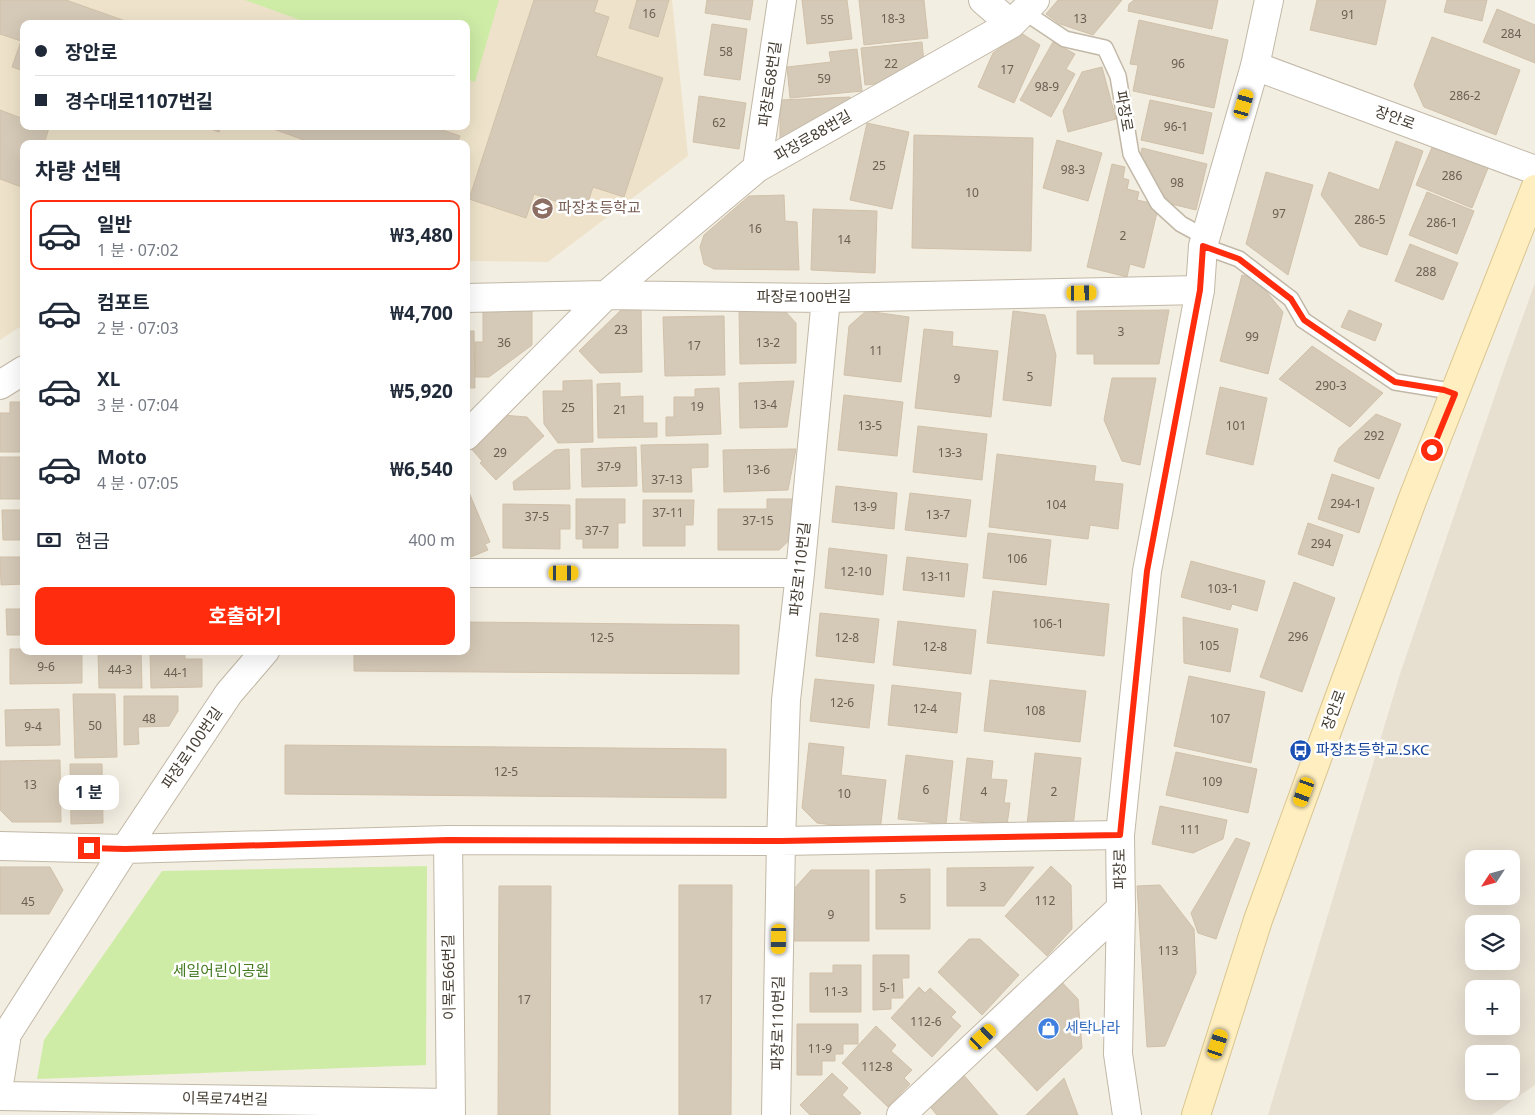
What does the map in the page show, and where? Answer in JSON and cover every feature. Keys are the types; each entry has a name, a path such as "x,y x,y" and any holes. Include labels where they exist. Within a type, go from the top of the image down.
{"main road":[{"name":"장안로","path":"1196,1115 1258,920 1376,600 1535,189"}],"street":[{"name":"파장로68번길","path":"757,168 782,0"},
{"path":"983,0 1023,11"},
{"name":"파장로","path":"1126,1115 1118,1054 1121,908 1120,835 1147,571 1200,290 1204,242 1255,66 1269,0"},
{"name":"파장로88번길","path":"606,295 757,168 1023,11"},
{"name":"장안로","path":"1255,66 1535,170"},
{"name":"파장로100번길","path":"470,298 606,295 826,298 1200,290"},
{"path":"470,432 606,295"},
{"name":"파장로110번길","path":"776,1115 781,841 786,700 826,298"},
{"path":"0,385 20,372"},
{"path":"470,573 800,573"},
{"name":"파장로100번길","path":"125,849 229,693 261,655"},
{"path":"0,846 125,849 448,840 781,841 1120,835"},
{"name":"이목로66번길","path":"448,840 450,1109"},
{"path":"0,1078 7,1034 125,849"},
{"name":"파장로","path":"901,1115 1121,908"},
{"name":"이목로74번길","path":"0,1096 450,1109"}],"lane":[{"name":"파장로","path":"1023,11 1064,39 1105,48 1118,76 1131,154 1158,203 1204,242"},
{"path":"1204,242 1239,259 1291,299 1304,320 1395,382 1444,390 1455,394"}],"shaded area":[{"name":"파장초등학교","path":"0,0 672,0 688,156 548,262 470,261 470,140 20,140 20,327 0,340"},
{"path":"1535,283 1535,1085 1520,1095 1520,1045 1465,1045 1465,1100 1514,1100 1492,1115 1268,1115 1400,674"}],"green space":[{"path":"245,0 499,0 475,82 470,80 470,20 300,20"},
{"name":"세일어린이공원","path":"427,866 426,1065 37,1079 44,1040 162,871"}],"building":[{"path":"0,0 66,0 123,20 20,20 20,41 0,34"},
{"path":"534,0 598,0 594,12 609,17 596,56 663,78 624,197 593,187 585,211 534,194 526,218 470,199"},
{"path":"637,0 669,0 658,37 629,28"},
{"path":"707,0 753,0 750,20 705,13"},
{"path":"802,0 847,0 852,39 807,44"},
{"path":"859,0 924,0 928,38 864,45"},
{"path":"1058,0 1122,0 1093,35 1060,24 1046,14"},
{"path":"1134,0 1218,0 1212,29 1128,11 1129,4"},
{"path":"1317,0 1386,0 1376,45 1310,30"},
{"path":"1447,0 1487,0 1482,21 1444,12"},
{"path":"1497,9 1535,25 1535,63 1483,42"},
{"path":"1139,20 1228,40 1214,108 1133,91 1138,65 1130,64"},
{"path":"712,24 747,29 740,80 704,75"},
{"path":"1021,33 1040,45 1014,103 978,87 993,53"},
{"path":"1432,37 1520,70 1496,135 1424,107 1414,85"},
{"path":"922,42 924,63 893,82 865,85 861,48"},
{"path":"1053,42 1075,54 1066,69 1075,74 1051,117 1020,100"},
{"path":"20,44 20,70 12,67"},
{"path":"857,49 862,91 790,98 787,67 831,62 829,52"},
{"path":"1102,67 1116,119 1068,132 1063,111 1082,72"},
{"path":"699,96 746,103 739,149 693,142"},
{"path":"850,97 851,110 780,153 780,100"},
{"path":"1150,100 1212,113 1203,154 1141,140"},
{"path":"0,110 20,118 20,130 48,130 45,140 20,140 20,186 0,179"},
{"path":"867,123 909,132 892,209 850,200"},
{"path":"276,130 443,130 460,136 458,140 304,140"},
{"path":"914,135 1033,138 1031,251 912,248"},
{"path":"1057,140 1102,153 1088,201 1043,188"},
{"path":"1396,141 1423,151 1387,255 1360,246 1321,195 1329,172 1379,190"},
{"path":"1433,145 1488,168 1472,208 1416,185"},
{"path":"1142,148 1207,164 1196,210 1163,202 1139,161"},
{"path":"1112,164 1125,167 1123,178 1129,180 1127,189 1139,192 1137,200 1151,203 1150,207 1158,208 1144,268 1130,264 1127,277 1087,267"},
{"path":"1266,172 1313,185 1288,275 1246,244"},
{"path":"1427,192 1474,211 1457,254 1409,235"},
{"path":"784,195 785,221 797,222 799,270 714,269 704,264 700,247 704,235 749,196"},
{"path":"813,209 877,211 875,273 811,270"},
{"path":"1410,244 1458,263 1443,300 1395,281"},
{"path":"1242,275 1256,279 1283,312 1268,374 1220,361"},
{"path":"641,309 642,372 600,373 579,351 621,310"},
{"path":"1169,310 1159,364 1094,364 1094,354 1077,354 1077,311"},
{"path":"1349,310 1382,324 1375,341 1341,327"},
{"path":"532,311 532,345 489,377 475,377 475,342 483,342 483,312"},
{"path":"739,311 785,311 796,323 796,363 740,364"},
{"path":"866,311 909,317 901,382 844,375 849,326"},
{"path":"1013,311 1045,315 1056,355 1051,406 1003,400"},
{"path":"724,316 725,375 665,376 663,317"},
{"path":"924,329 953,332 952,346 998,351 991,417 915,408"},
{"path":"470,331 474,331 475,388 470,388"},
{"path":"1312,346 1383,393 1350,427 1279,379"},
{"path":"1112,378 1156,378 1140,465 1122,461 1104,420"},
{"path":"592,380 593,442 558,443 544,424 543,391 563,391 563,381"},
{"path":"794,381 787,427 740,428 739,383"},
{"path":"620,383 620,397 643,396 643,423 657,423 657,437 598,438 597,384"},
{"path":"1220,387 1267,398 1253,465 1206,454"},
{"path":"719,388 721,434 666,436 666,417 674,417 674,397 695,397 695,389"},
{"path":"844,395 903,402 897,456 838,450"},
{"path":"10,402 20,402 20,452 0,452 0,413 10,413"},
{"path":"1376,414 1401,424 1379,479 1334,461 1339,448"},
{"path":"502,415 527,417 544,436 496,480 480,463 482,461 470,445"},
{"path":"918,426 987,434 982,480 913,472"},
{"path":"708,444 708,467 691,468 692,492 643,492 641,445"},
{"path":"636,447 637,486 582,487 581,449"},
{"path":"569,449 570,489 514,490 513,482 555,450"},
{"path":"796,449 788,490 724,492 723,450"},
{"path":"997,454 1096,466 1094,481 1123,484 1118,529 1090,525 1088,539 989,527"},
{"path":"0,457 20,457 20,499 0,499"},
{"path":"1332,474 1374,488 1359,533 1318,519"},
{"path":"836,486 897,493 894,529 832,522"},
{"path":"910,493 971,500 966,537 905,530"},
{"path":"470,495 490,542 485,544 488,550 470,557"},
{"path":"576,499 625,499 625,523 618,523 618,548 583,548 583,539 576,539"},
{"path":"767,499 799,499 797,533 779,550 718,550 718,509 767,509"},
{"path":"643,500 694,500 693,525 685,525 685,546 643,546"},
{"path":"503,504 570,505 570,529 560,529 560,549 503,548"},
{"path":"2,510 20,510 20,540 3,540"},
{"path":"1308,523 1343,535 1333,566 1298,554"},
{"path":"988,533 1051,540 1046,585 983,578"},
{"path":"829,548 887,555 883,595 825,588"},
{"path":"0,557 20,557 20,584 1,585"},
{"path":"907,557 968,564 964,597 903,590"},
{"path":"1191,561 1265,581 1257,611 1232,604 1230,610 1181,597"},
{"path":"1294,582 1335,598 1302,692 1260,677"},
{"path":"993,591 1109,604 1104,656 987,643"},
{"path":"6,609 20,609 20,635 7,635"},
{"path":"820,613 879,619 874,663 816,656"},
{"path":"1183,617 1238,629 1230,672 1184,663"},
{"path":"898,621 976,630 971,674 893,665"},
{"path":"470,622 739,625 739,674 354,671 354,655 470,655"},
{"path":"10,649 20,649 20,655 82,655 82,683 10,684"},
{"path":"98,655 141,655 142,688 99,688"},
{"path":"150,655 185,655 185,659 202,659 202,687 151,688"},
{"path":"1189,676 1265,692 1251,763 1174,746"},
{"path":"815,679 874,685 869,728 810,721"},
{"path":"990,680 1086,691 1080,742 984,731"},
{"path":"892,685 961,693 957,733 888,725"},
{"path":"73,694 115,694 117,757 75,758"},
{"path":"124,696 178,696 178,711 169,726 138,727 139,744 124,745"},
{"path":"59,709 60,745 6,746 5,710"},
{"path":"809,743 844,747 841,775 886,780 880,831 817,823 802,808"},
{"path":"285,745 726,749 726,798 285,794"},
{"path":"1176,752 1257,769 1248,813 1166,795"},
{"path":"1035,753 1081,758 1073,827 1027,825"},
{"path":"906,755 953,761 946,824 898,819"},
{"path":"967,758 993,761 991,779 1007,780 1004,803 1010,803 1007,825 960,820"},
{"path":"60,760 61,822 12,822 0,810 0,761"},
{"path":"70,764 102,764 103,823 71,824"},
{"path":"1160,806 1227,820 1223,839 1193,853 1152,844"},
{"path":"1236,838 1250,843 1216,939 1198,933 1191,913"},
{"path":"1051,866 1071,885 1072,929 1047,956 1005,916"},
{"path":"0,867 50,867 63,890 49,914 0,914"},
{"path":"1034,867 1004,906 947,906 947,868"},
{"path":"930,869 930,929 876,929 876,870"},
{"path":"811,870 869,870 869,941 794,941 793,890"},
{"path":"679,885 732,885 731,1115 679,1115"},
{"path":"1160,885 1194,929 1196,973 1165,1046 1147,1047 1137,886"},
{"path":"499,886 551,886 550,1115 498,1115"},
{"path":"969,939 980,939 1019,975 982,1015 938,972"},
{"path":"873,955 909,955 909,978 902,978 903,998 891,998 891,1009 873,1010"},
{"path":"833,965 861,965 861,1012 810,1012 810,973 833,973"},
{"path":"1053,973 1078,999 1082,1048 1037,1091 986,1037"},
{"path":"919,987 925,993 930,988 956,1012 951,1017 961,1026 932,1057 891,1018"},
{"path":"797,1024 858,1024 858,1044 843,1044 843,1054 835,1054 835,1061 822,1061 822,1075 797,1075"},
{"path":"876,1026 896,1045 891,1051 912,1070 904,1078 910,1084 888,1107 842,1063"},
{"path":"832,1073 848,1088 842,1095 861,1113 859,1115 810,1115 800,1105"},
{"path":"962,1073 998,1115 937,1115 927,1103"},
{"path":"1064,1078 1078,1115 1026,1115"}],"place":[{"name":"파장초등학교","path":"542,208"},
{"name":"파장초등학교.SKC","path":"1300,750"},
{"name":"세탁나라","path":"1049,1028"}],"route":[{"path":"89,848 125,849 448,840 781,841 1120,835 1147,571 1200,290 1203,246 1239,259 1291,299 1304,320 1395,382 1444,390 1455,394 1432,450"}]}
